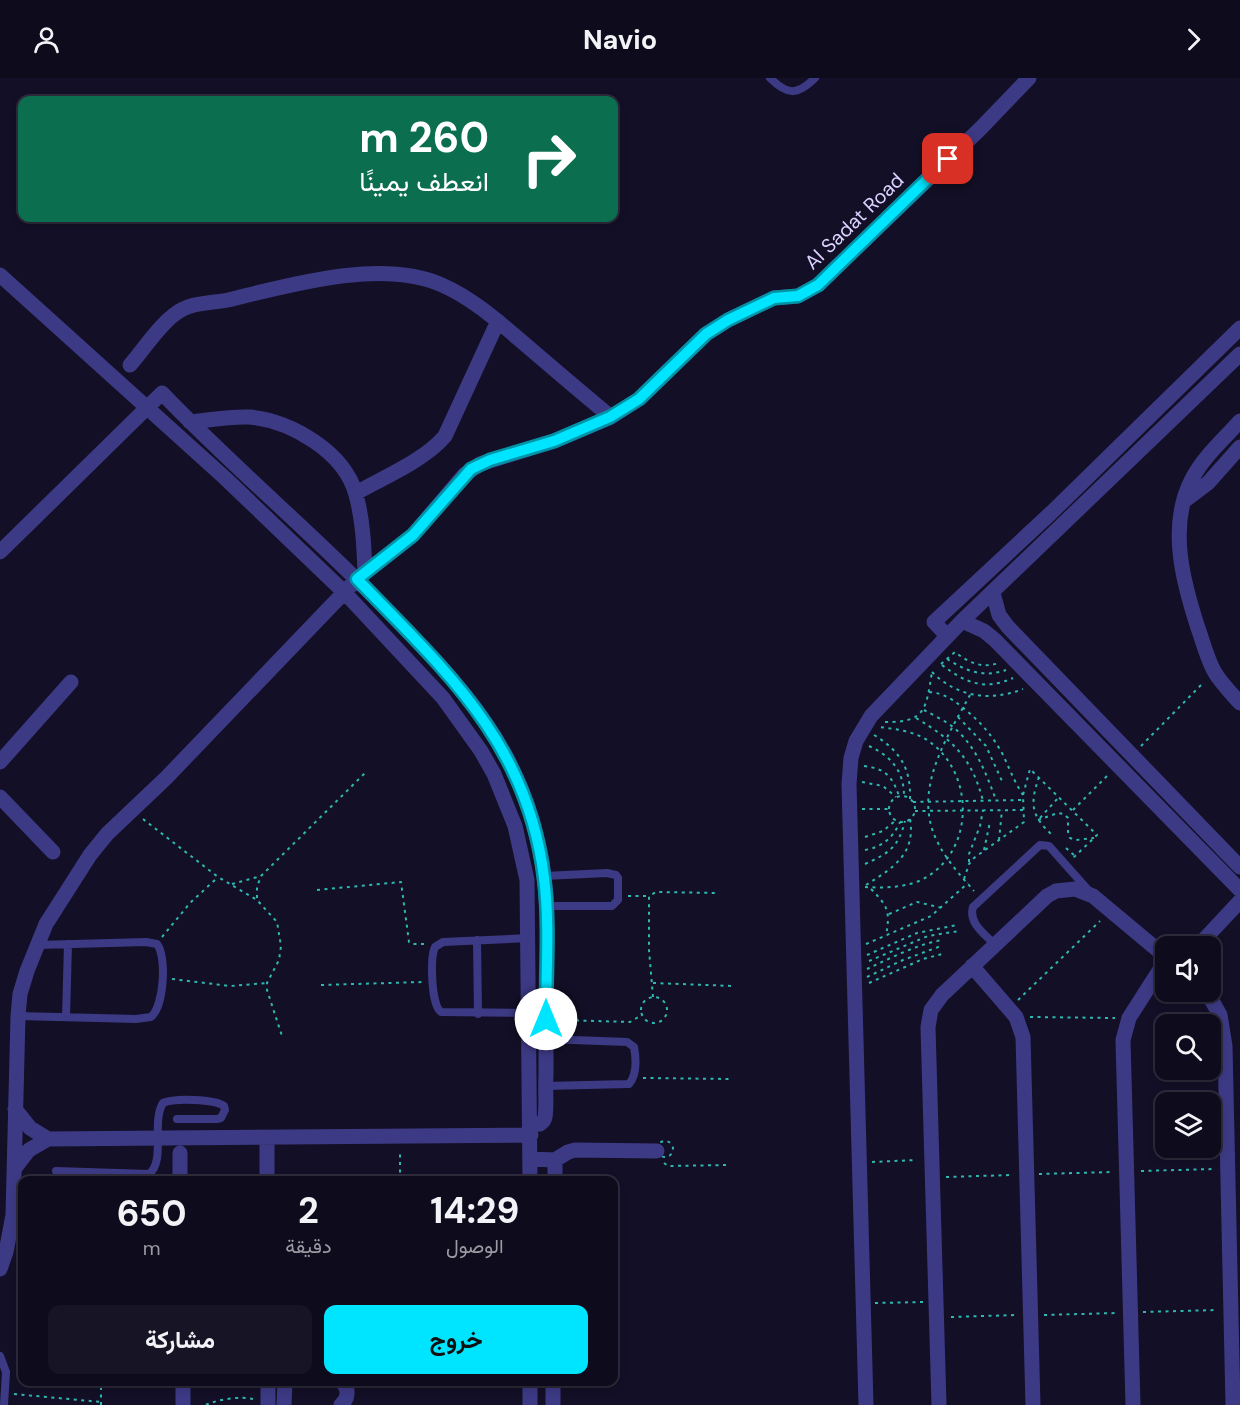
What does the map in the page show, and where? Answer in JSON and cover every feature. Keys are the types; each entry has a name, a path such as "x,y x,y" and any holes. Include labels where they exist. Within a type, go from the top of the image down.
{"street":[{"name":"Al Sadat Road","path":"0,1269 13,1215 20,994 37,945 51,914 80,868 107,834 166,778 361,576 413,535 471,469 490,460 554,441 610,417 639,399 706,334 751,308 774,298 798,296 818,285 981,128 1029,78"},
{"path":"130,365 168,321 184,308 272,288 349,276 403,274 425,279 464,297 498,321 610,417"},
{"path":"0,276 225,478 345,592 443,698 486,758 504,797 522,851 527,880 530,1176"},
{"path":"356,493 439,444 445,436 498,321"},
{"path":"947,636 934,622 1052,512 1240,328"},
{"path":"866,1405 849,783 850,766 859,734 880,706 962,621 1240,354"},
{"path":"0,552 162,393 190,422 361,576 458,684 481,714 498,740 522,791 537,838 547,906 544,1120 531,1130 267,1138 48,1139 28,1150 15,1168"},
{"path":"190,422 247,417 269,420 311,439 336,460 348,476 356,493 361,518 361,576"},
{"path":"1240,421 1199,468 1190,483 1180,525 1180,558 1194,615 1214,671 1240,703"},
{"path":"1184,501 1208,483 1240,447"},
{"path":"993,593 999,615 1008,627 1240,867"},
{"path":"962,621 984,631 1024,668 1240,890"},
{"path":"995,640 1008,627"},
{"path":"0,762 71,682"},
{"path":"0,797 53,852"},
{"path":"939,1405 928,1018 936,1002 972,966 1047,896 1056,891 1075,889 1093,896 1155,949"},
{"path":"1207,936 1240,901"},
{"path":"972,966 1012,1013 1023,1037 1025,1048 1033,1405"},
{"path":"1133,1405 1123,1040 1129,1018 1155,976"},
{"path":"1213,1002 1220,1015 1223,1028 1233,1405"},
{"path":"15,1109 30,1128 48,1139"},
{"path":"267,1138 267,1176"},
{"path":"530,1159 555,1160 576,1150 661,1154"},
{"path":"180,1153 180,1176"},
{"path":"555,1160 555,1176"},
{"path":"183,1386 183,1405"},
{"path":"262,1404 267,1386"},
{"path":"284,1405 285,1386"},
{"path":"341,1405 348,1395 345,1386"},
{"path":"530,1386 530,1405"},
{"path":"553,1386 553,1405"}],"lane":[{"path":"770,78 783,90 794,92 802,90 814,78"},
{"path":"995,945 971,918 973,907 1040,844 1049,846 1093,896"},
{"path":"544,876 612,873 618,878 618,900 612,906 547,906"},
{"path":"529,938 440,943 433,951 433,982 434,1003 441,1012 530,1013"},
{"path":"477,940 478,1014"},
{"path":"18,1016 135,1019 151,1017 159,1004 162,954 157,944 146,942 37,945"},
{"path":"66,1017 68,944"},
{"path":"546,1039 623,1042 631,1044 635,1051 632,1082 624,1085 546,1086"},
{"path":"56,1171 149,1174 156,1163 161,1106 167,1101 217,1102 224,1106 225,1110 221,1118 217,1119 177,1119"},
{"path":"0,1356 6,1372 4,1405"}],"path":[{"path":"924,680 955,652 974,664 1024,668"},
{"path":"947,659 961,668 982,674 1024,668"},
{"path":"941,664 954,674 980,685 1006,681 1024,668"},
{"path":"932,672 947,685 970,695 987,697 1021,690 1024,668"},
{"path":"1132,755 1214,671"},
{"path":"882,722 916,718 924,710 932,672"},
{"path":"929,692 943,695 974,716 994,740 1023,795"},
{"path":"970,695 940,751 934,768 929,811 934,835 947,859 981,899"},
{"path":"924,710 953,727 977,754 996,800"},
{"path":"887,716 878,727 918,735 940,751 956,773 964,811 957,840 947,859 937,869 918,881 896,887 863,887 895,865 910,846 912,836 910,819"},
{"path":"958,717 986,746 1002,781"},
{"path":"916,718 947,738 969,763 978,780 983,801"},
{"path":"859,734 874,749 891,760 901,774 904,796"},
{"path":"859,734 881,739 903,762 910,781 910,799"},
{"path":"850,766 872,767 886,773 894,783 898,797"},
{"path":"1073,810 1118,766"},
{"path":"969,864 984,850 1024,822 1022,800 1030,769 1097,835 1066,865"},
{"path":"257,900 257,887 261,876 366,772"},
{"path":"1039,777 1034,796 1038,820 1075,856"},
{"path":"849,783 875,783 898,797"},
{"path":"851,843 875,835 898,821 910,819 915,811 913,802 904,796 898,797 890,804 890,813 898,821"},
{"path":"1038,820 1059,798"},
{"path":"913,802 1022,800"},
{"path":"850,810 889,809"},
{"path":"131,810 218,877 257,900 277,922 281,946 279,960 267,983 268,999 282,1036"},
{"path":"964,879 969,864 969,854 980,826 983,810"},
{"path":"999,840 1002,810"},
{"path":"915,811 1023,810"},
{"path":"1038,820 1058,813 1064,814 1068,818 1070,838 1076,840 1094,838"},
{"path":"851,843 874,848 883,844 890,838 898,821"},
{"path":"852,870 893,849 899,841 905,821"},
{"path":"984,850 990,822"},
{"path":"231,884 261,876"},
{"path":"157,944 190,903 218,877"},
{"path":"317,890 401,882 409,942 412,944 440,943"},
{"path":"855,970 886,936 931,916 968,883"},
{"path":"869,887 885,904 889,914 886,936"},
{"path":"618,896 649,896 656,892 719,894"},
{"path":"649,896 649,950 653,997"},
{"path":"889,914 917,902 942,908"},
{"path":"1012,1013 1111,911"},
{"path":"855,970 917,933 957,925"},
{"path":"855,970 928,936 959,931"},
{"path":"855,970 918,946 943,940"},
{"path":"855,970 903,960 942,946"},
{"path":"855,970 942,954"},
{"path":"162,977 230,986 267,983"},
{"path":"321,986 433,982"},
{"path":"653,983 733,986"},
{"path":"653,997 658,997 666,1004 666,1014 655,1023 645,1019 642,1015 642,1005 653,997"},
{"path":"1012,1013 1129,1018"},
{"path":"546,1019 630,1022 642,1015"},
{"path":"634,1078 730,1079"},
{"path":"400,1135 400,1176"},
{"path":"661,1154 665,1165 668,1166 730,1165"},
{"path":"860,1162 932,1160"},
{"path":"932,1177 1228,1169"},
{"path":"863,1304 936,1301"},
{"path":"936,1318 1231,1310"},
{"path":"5,1393 100,1404 101,1386"},
{"path":"206,1405 247,1398 262,1404"}],"route":[{"path":"546,1019 547,906 544,876 533,822 522,791 498,740 458,684 357,579 413,535 471,469 490,460 554,441 610,417 639,399 706,334 728,320 774,298 798,296 818,285 948,159"}]}
